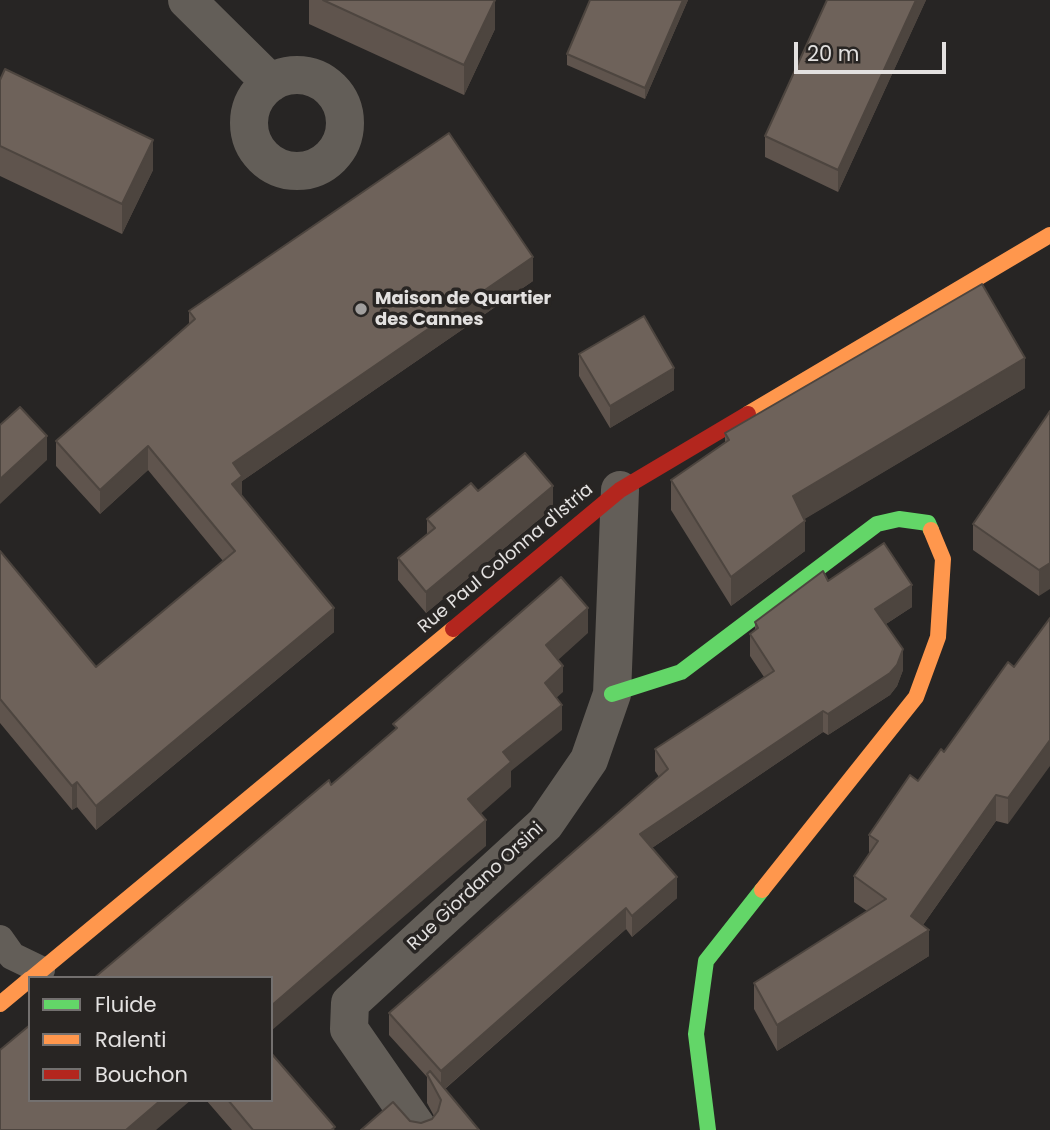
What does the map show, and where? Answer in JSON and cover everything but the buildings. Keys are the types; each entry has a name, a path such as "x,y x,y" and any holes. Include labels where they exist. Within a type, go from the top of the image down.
{"street":[{"path":"187,0 271,83"},
{"name":"Rue Paul Colonna d'Istria","path":"34,976 620,490 1050,235"},
{"name":"Rue Giordano Orsini","path":"419,1130 349,1029 350,1003 545,824 589,760 612,694 620,490"},
{"path":"612,694 681,672 877,524 900,519 928,523 943,559 938,637 915,696 706,961 696,1034 708,1130"},
{"name":"Rue Paul Colonna d'Istria","path":"0,1004 28,981"}],"lane":[{"path":"0,939 12,956 34,976"}],"traffic: fast":[{"path":"612,694 681,672 877,524 899,519 928,523 931,530"},
{"path":"708,1130 696,1034 706,961 762,890"}],"traffic: slow":[{"path":"748,414 1050,235"},
{"path":"762,890 916,697 938,637 943,559 931,530"},
{"path":"34,976 453,629"},
{"path":"0,1004 28,981"}],"traffic: jam":[{"path":"453,629 620,490 748,414"}],"place":[{"name":"Maison de Quartier des Cannes","path":"361,309"}]}
